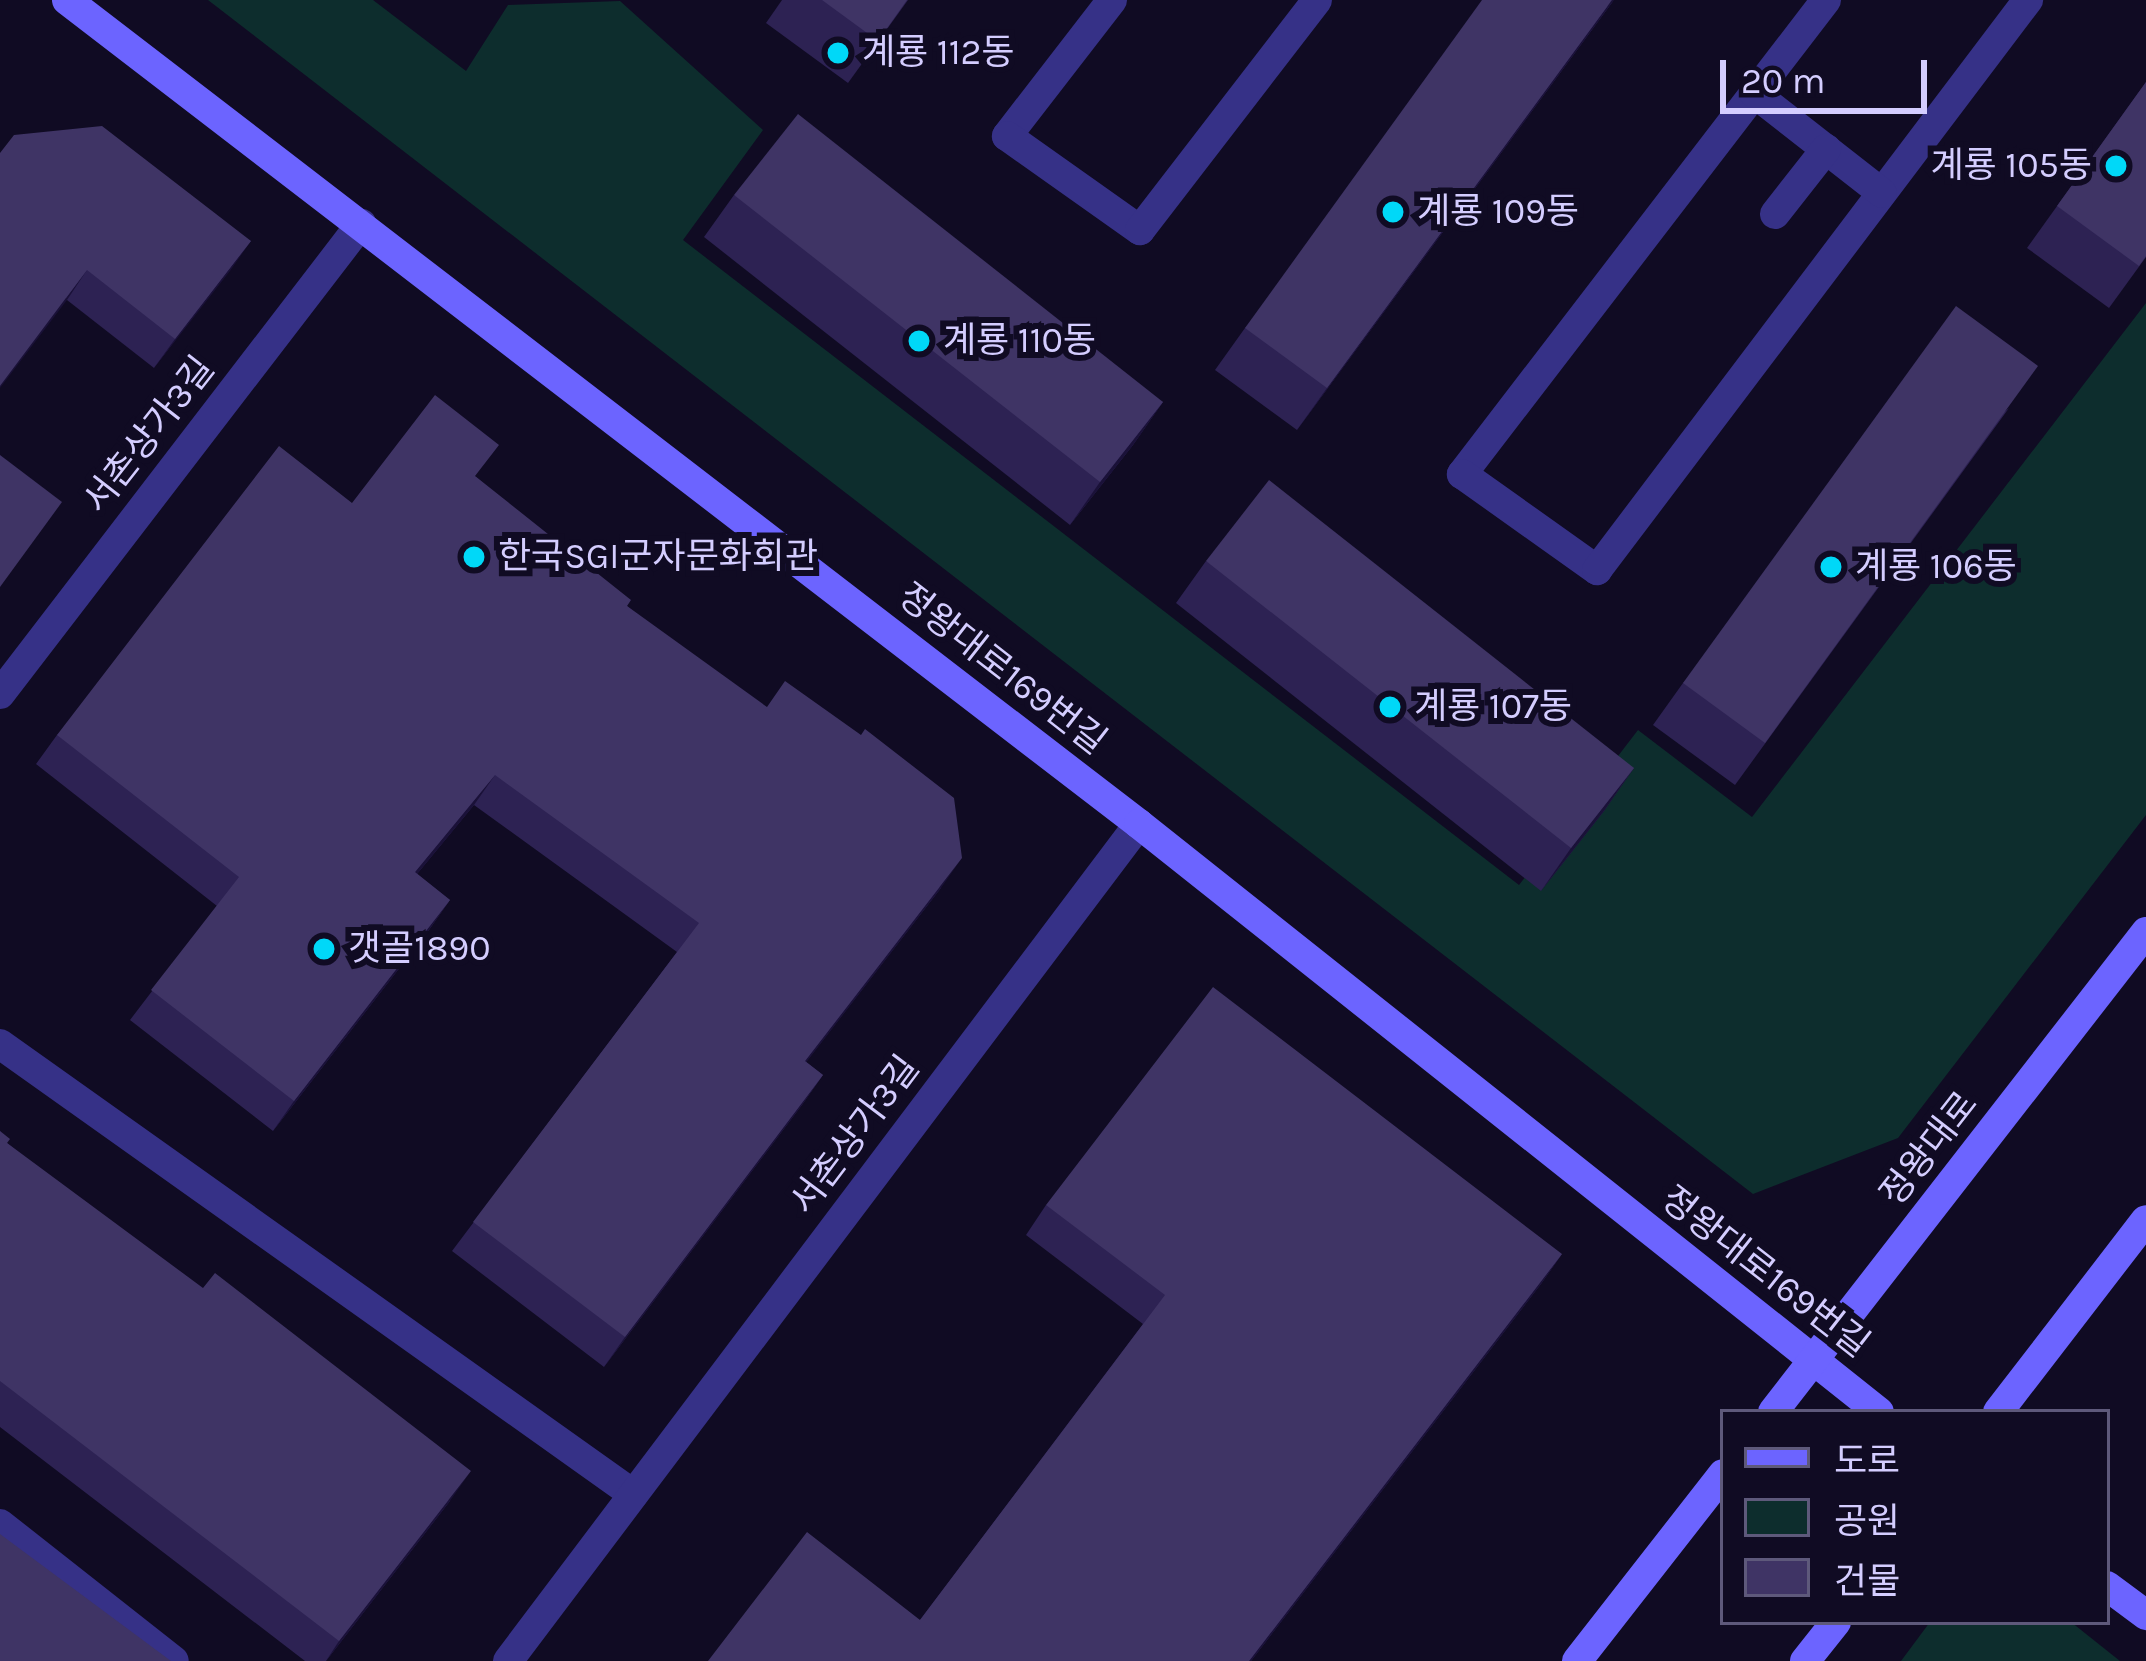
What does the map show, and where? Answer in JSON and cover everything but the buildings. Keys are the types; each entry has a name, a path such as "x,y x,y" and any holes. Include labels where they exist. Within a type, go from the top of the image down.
{"street":[{"name":"정왕대로169번길","path":"67,0 1138,824 1876,1409"},
{"path":"1112,0 1007,136 1140,230 1317,0"},
{"path":"1826,0 1462,474 1597,569 2028,0"},
{"path":"1754,93 1882,193"},
{"path":"1775,214 1826,149"},
{"name":"서촌상가3길","path":"0,694 361,224"},
{"name":"서촌상가3길","path":"508,1661 1138,824"},
{"name":"정왕대로","path":"1775,1409 2146,932"},
{"path":"0,1044 633,1494"},
{"path":"2000,1409 2146,1220"},
{"path":"1577,1661 1720,1478"},
{"path":"0,1524 174,1661"},
{"path":"2110,1588 2146,1616"},
{"path":"1805,1661 1833,1625"}],"green space":[{"path":"208,0 373,0 466,71 508,5 620,1 763,130 683,240 1519,885 1638,730 1752,817 2146,303 2146,815 1898,1138 1753,1194"},
{"path":"1928,1625 2075,1625 2120,1661 1901,1661"}],"place":[{"name":"계룡 112동","path":"838,53"},
{"name":"계룡 105동","path":"2116,166"},
{"name":"계룡 109동","path":"1393,212"},
{"name":"계룡 110동","path":"919,341"},
{"name":"한국SGI군자문화회관","path":"474,557"},
{"name":"계룡 106동","path":"1831,567"},
{"name":"계룡 107동","path":"1390,707"},
{"name":"갯골1890","path":"324,949"}]}
